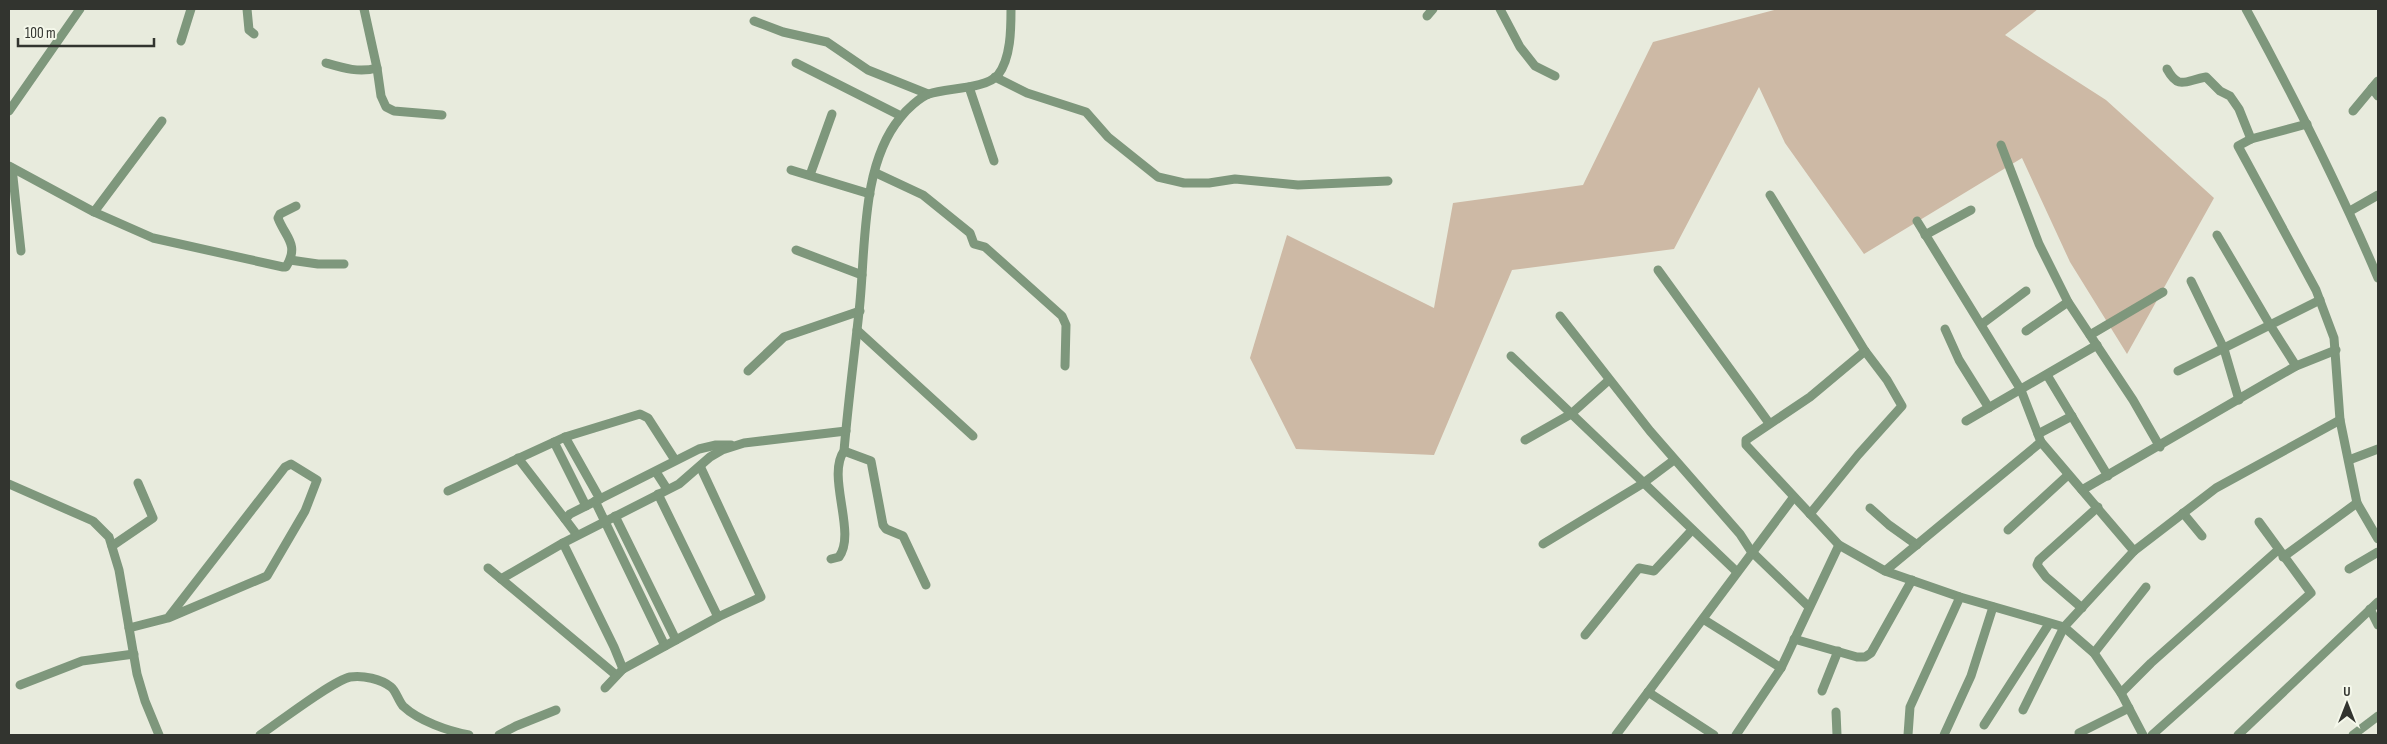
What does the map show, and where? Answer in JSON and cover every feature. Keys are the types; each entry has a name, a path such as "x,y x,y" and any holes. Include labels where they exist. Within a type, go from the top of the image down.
{"street":[{"path":"9,110 80,9"},
{"path":"181,40 191,9"},
{"path":"247,9 249,30 254,34"},
{"path":"364,9 386,107 394,112 442,115"},
{"path":"831,559 839,557 845,544 840,493 840,459 844,451 860,310 870,194 887,137 901,116 928,94 969,87 995,77 1003,66 1005,58 1010,35 1011,9"},
{"path":"1426,16 1433,9"},
{"path":"1500,9 1520,47 1535,66 1555,76"},
{"path":"2246,9 2307,124 2350,211 2378,278"},
{"path":"754,21 783,32 827,42 868,70 928,94"},
{"path":"326,63 347,69 367,70 377,68"},
{"path":"796,63 901,116"},
{"path":"2167,69 2176,81 2183,84 2206,77 2220,91 2228,94 2239,109 2251,139"},
{"path":"995,77 1027,93 1086,112 1108,137 1158,177 1184,183 1209,183 1235,179 1298,185 1388,181"},
{"path":"2375,84 2378,96"},
{"path":"2353,111 2375,84"},
{"path":"969,87 994,161"},
{"path":"810,175 832,114"},
{"path":"94,212 162,121"},
{"path":"2307,124 2251,139 2239,144 2238,147 2320,300 2336,350 2340,420 2357,503 2378,539"},
{"path":"2001,145 2039,244 2068,302 2160,446"},
{"path":"11,167 94,212 153,238 283,267 286,267 290,260 291,239 278,218 280,214 296,206"},
{"path":"11,167 22,250"},
{"path":"792,170 870,194"},
{"path":"876,173 923,195 970,233 974,244 985,247 1062,316 1066,325 1064,366"},
{"path":"1770,195 1902,408 1858,455 1810,514"},
{"path":"2350,211 2378,195"},
{"path":"1925,235 1972,210"},
{"path":"1917,221 2021,390 2040,438 2134,551"},
{"path":"2217,235 2296,366"},
{"path":"796,250 862,275"},
{"path":"290,260 318,264 344,264"},
{"path":"1658,270 1769,423"},
{"path":"2191,281 2224,349 2239,400"},
{"path":"1982,324 2026,290"},
{"path":"2090,335 2162,292"},
{"path":"2178,370 2224,349 2320,300"},
{"path":"2026,331 2068,302"},
{"path":"748,370 784,337 860,310"},
{"path":"1560,316 1674,460 1740,534 1751,551 1809,607"},
{"path":"1945,329 1959,360 1988,408"},
{"path":"857,330 973,436"},
{"path":"1966,421 2097,345"},
{"path":"2082,490 2296,366 2336,350"},
{"path":"1865,351 1810,397 1746,440 1746,444 1793,498 1839,545 1885,571 1960,597 2064,627 2094,653 2129,708 2143,735"},
{"path":"1511,356 1642,484 1737,572"},
{"path":"2047,375 2108,476"},
{"path":"1526,440 1571,414 1609,380"},
{"path":"448,491 565,437 643,414 648,418 675,460"},
{"path":"1885,571 2040,438 2072,416"},
{"path":"2023,710 2064,627 2134,551 2216,488 2340,420"},
{"path":"565,519 597,500 699,449 716,445 736,445 846,431"},
{"path":"565,437 597,500 605,522 665,646"},
{"path":"554,442 586,506"},
{"path":"501,579 577,535 668,490 691,475 722,450 736,445"},
{"path":"2348,460 2378,449"},
{"path":"844,451 871,461 883,524 886,529 903,535 926,585"},
{"path":"518,458 577,535"},
{"path":"1543,544 1642,484 1674,460"},
{"path":"129,628 168,618 267,576 305,511 317,480 291,464 285,467 168,618"},
{"path":"606,688 620,672 718,617 759,599 761,595 700,466"},
{"path":"656,472 668,490"},
{"path":"2008,530 2068,474"},
{"path":"112,546 153,518 138,483"},
{"path":"10,486 94,521 109,537 145,701 159,735"},
{"path":"658,494 718,617"},
{"path":"1616,735 1703,619 1751,551 1793,498"},
{"path":"2120,693 2151,662 2281,554 2357,503"},
{"path":"2082,608 2046,577 2037,565 2039,560 2098,507"},
{"path":"1870,508 1889,525 1917,545"},
{"path":"2183,513 2202,536"},
{"path":"615,516 676,640"},
{"path":"2152,735 2311,593 2259,522"},
{"path":"1585,635 1639,568 1654,571 1692,530"},
{"path":"563,544 614,647 620,672"},
{"path":"1736,735 1781,668 1839,545"},
{"path":"2349,569 2378,552"},
{"path":"488,568 620,672"},
{"path":"1794,639 1857,657 1865,657 1871,653 1912,580"},
{"path":"2094,653 2146,586"},
{"path":"1908,735 1910,708 1960,597"},
{"path":"2239,735 2378,602"},
{"path":"1944,735 1972,676 1993,607"},
{"path":"2370,609 2378,625"},
{"path":"1703,619 1781,668"},
{"path":"1984,725 2049,624"},
{"path":"1822,691 1838,651"},
{"path":"20,685 82,661 134,654"},
{"path":"260,735 318,695 348,678 358,677 383,682 392,688 401,704 410,712 456,733 469,735"},
{"path":"1648,692 1714,735"},
{"path":"2079,732 2129,708"},
{"path":"499,735 556,710"},
{"path":"1836,712 1837,735"},
{"path":"2353,735 2378,716"}],"shaded area":[{"path":"1778,9 2038,9 2005,35 2106,100 2214,198 2127,354 2070,262 2022,158 1864,254 1785,143 1759,87 1674,249 1512,270 1434,455 1296,449 1250,358 1287,235 1434,308 1453,203 1583,185 1653,42"}]}
